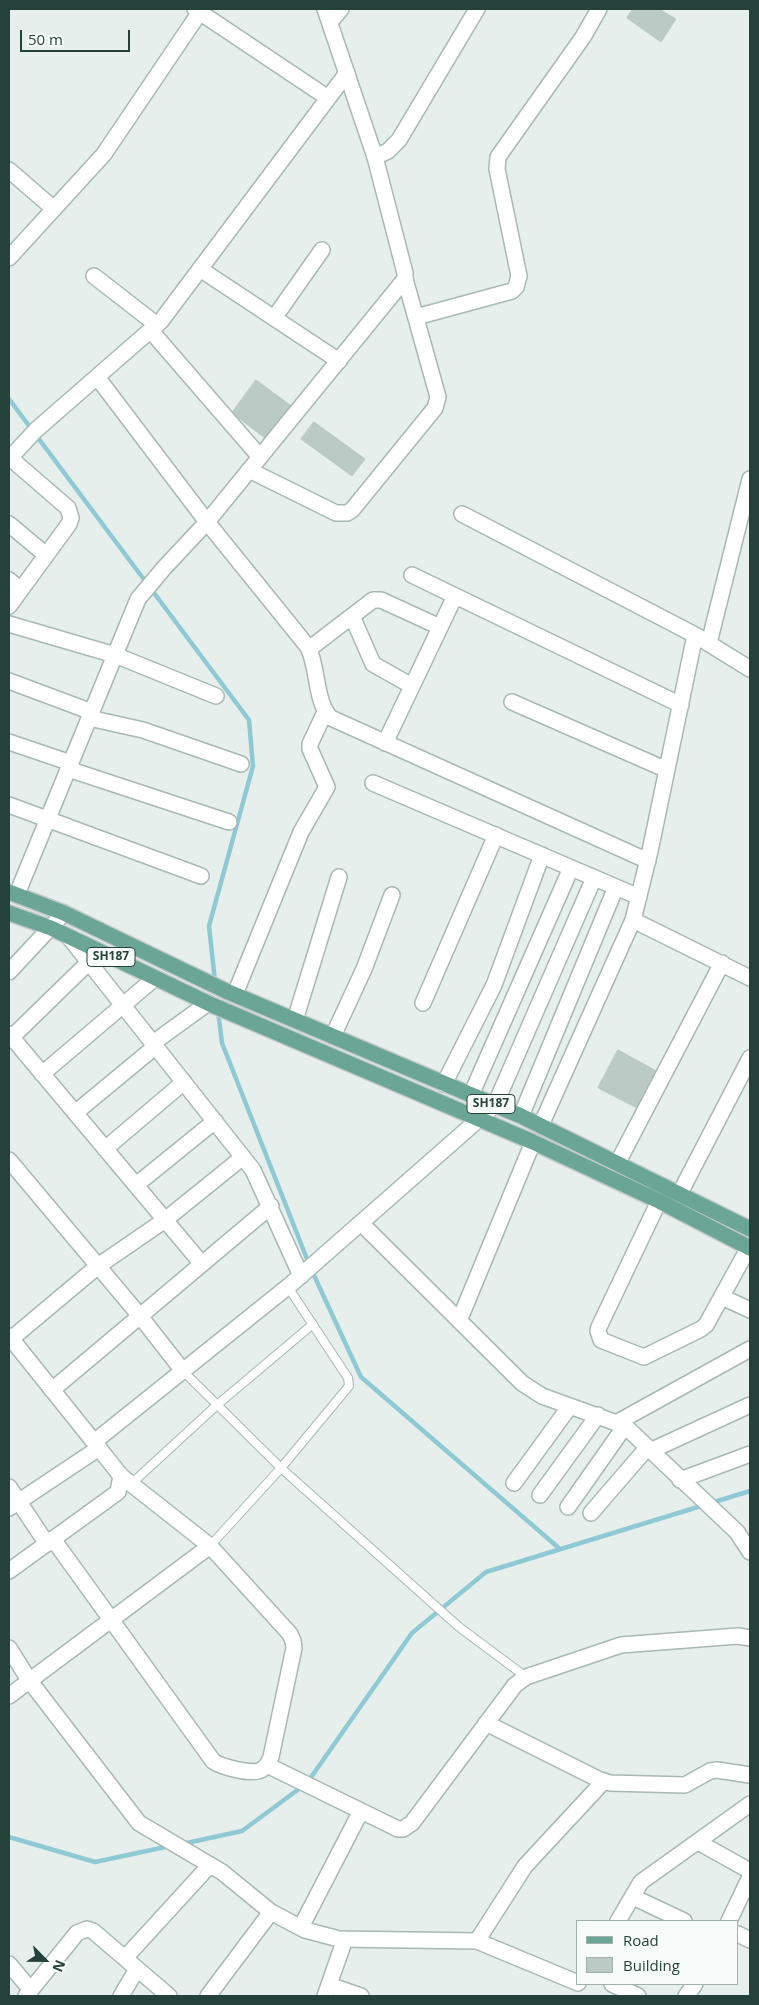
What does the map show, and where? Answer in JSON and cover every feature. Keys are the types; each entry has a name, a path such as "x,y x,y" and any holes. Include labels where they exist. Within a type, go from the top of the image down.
{"main road":[{"name":"SH187","path":"13,893 64,913 231,992 521,1116 750,1228"},
{"name":"SH187","path":"9,913 51,928 210,1004 233,1012 534,1142 659,1201 750,1248"}],"street":[{"path":"249,470 336,513 346,513 352,510 435,408 437,403 438,397 405,279 375,156 328,16 341,9"},
{"path":"375,156 388,151 399,140 477,9"},
{"path":"416,317 512,291 516,287 519,276 497,169 498,158 583,37 599,9"},
{"path":"9,258 104,154 199,10 328,98"},
{"path":"9,606 69,524 70,512 68,508 11,463 22,444 154,328 347,73"},
{"path":"9,170 54,209"},
{"path":"274,318 322,250"},
{"path":"200,268 338,361"},
{"path":"94,276 154,328 260,457"},
{"path":"13,893 48,818 138,599 164,568 208,522 405,279"},
{"path":"97,377 208,522 309,649 325,712 335,721 648,861"},
{"path":"709,643 745,520 750,479"},
{"path":"462,514 695,635 750,669"},
{"path":"9,524 46,555"},
{"path":"412,575 681,705"},
{"path":"9,580 21,590"},
{"path":"385,743 455,596"},
{"path":"309,649 373,600 377,599 440,627"},
{"path":"352,616 373,664 412,686"},
{"path":"9,624 115,655 216,696"},
{"path":"541,1126 634,920 668,770 695,635"},
{"path":"9,680 90,715 143,730 241,764"},
{"path":"512,702 668,770"},
{"path":"231,992 301,832 327,787 310,749 310,744 325,712"},
{"path":"9,742 69,766 229,822"},
{"path":"373,783 639,897"},
{"path":"9,805 201,876"},
{"path":"423,1003 496,835"},
{"path":"444,1084 497,978 542,855"},
{"path":"471,1095 571,868"},
{"path":"295,1020 339,878"},
{"path":"14,1505 96,1446 183,1371 288,1287 495,1105 594,878"},
{"path":"521,1116 616,887"},
{"path":"333,1036 364,969 392,895"},
{"path":"9,972 64,913"},
{"path":"634,920 750,978"},
{"path":"69,937 243,1156 258,1178 301,1276"},
{"path":"89,962 10,1037 202,1264"},
{"path":"618,1162 722,963"},
{"path":"42,1074 155,978"},
{"path":"75,1113 155,1045 210,1004"},
{"path":"680,1193 750,1058"},
{"path":"105,1149 184,1082"},
{"path":"136,1185 215,1121"},
{"path":"459,1321 534,1142"},
{"path":"9,1487 14,1505 50,1541 111,1619 213,1761 223,1766 255,1772 268,1765 294,1648 290,1634 210,1546 126,1480 96,1446 10,1337 98,1266 165,1220 243,1156"},
{"path":"9,1160 140,1316 183,1371"},
{"path":"659,1201 599,1327 601,1340 639,1357 650,1355 701,1329 706,1325 750,1248"},
{"path":"52,1390 270,1206"},
{"path":"361,1223 522,1383 542,1396 621,1424 737,1532 750,1552"},
{"path":"722,1297 750,1310"},
{"path":"568,1506 621,1424 750,1349"},
{"path":"591,1513 649,1449 750,1405"},
{"path":"514,1483 570,1406"},
{"path":"540,1495 598,1415"},
{"path":"683,1482 750,1454"},
{"path":"9,1571 118,1492 126,1480"},
{"path":"9,1696 210,1546"},
{"path":"268,1765 398,1829 408,1827 516,1685 526,1677 632,1643 738,1636 750,1638"},
{"path":"9,1648 29,1680 139,1823 222,1872 271,1912 301,1928 339,1939 477,1941 576,1983"},
{"path":"486,1724 604,1782 685,1785 710,1771 750,1775"},
{"path":"477,1941 525,1866 604,1782"},
{"path":"619,1920 641,1882 750,1804"},
{"path":"301,1928 360,1811"},
{"path":"698,1842 750,1871"},
{"path":"124,1958 210,1865"},
{"path":"729,1920 750,1877"},
{"path":"633,1897 682,1920"},
{"path":"208,1996 271,1912"},
{"path":"9,1964 29,1993 77,1933 82,1930 93,1931 169,1996"},
{"path":"345,1939 327,1990 361,1996"},
{"path":"122,1996 137,1968"},
{"path":"614,1985 638,1996"},
{"path":"686,1996 693,1985"}],"lane":[{"path":"210,1546 282,1468 349,1386 348,1378 288,1287"},
{"path":"126,1480 313,1324"},
{"path":"183,1371 282,1468 422,1594 459,1627 526,1677"}],"building":[{"path":"633,9 659,9 676,19 661,42 627,18"},
{"path":"256,380 294,408 269,441 232,413"},
{"path":"314,422 365,459 352,476 301,439"},
{"path":"618,1050 660,1073 641,1110 598,1088"}],"waterway":[{"path":"9,399 249,720 253,766 209,926 215,981"},
{"path":"218,1011 222,1043 309,1264"},
{"path":"312,1271 361,1377 560,1549"},
{"path":"182,1844 242,1831 307,1783 412,1633 486,1572 750,1491"},
{"path":"9,1837 95,1862 170,1846"}]}
